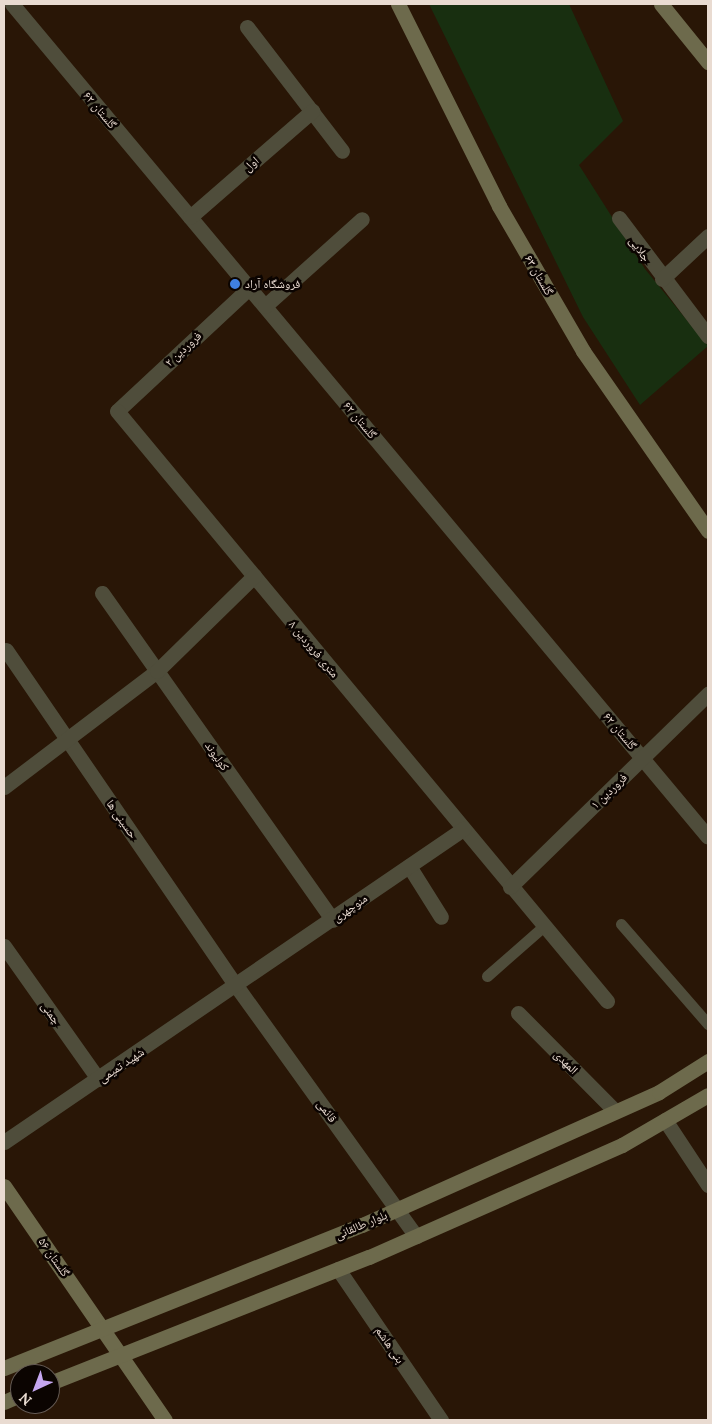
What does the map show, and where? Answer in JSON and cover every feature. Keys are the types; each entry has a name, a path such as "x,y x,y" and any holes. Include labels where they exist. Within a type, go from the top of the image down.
{"main road":[{"name":"گلستان ۶۳","path":"398,4 499,206 584,351 708,531"},
{"path":"661,4 708,62"},
{"name":"بلوار طالقانی","path":"4,1368 398,1209 615,1111 708,1061"},
{"path":"60,1379 338,1269 416,1236 622,1145 708,1096"},
{"name":"گلستان ۵۶","path":"4,1186 165,1420"}],"street":[{"name":"گلستان ۶۲","path":"12,4 708,837"},
{"path":"248,27 342,151"},
{"name":"اول","path":"190,217 312,111"},
{"name":"جلایی","path":"619,218 662,280 708,336"},
{"path":"264,306 362,219"},
{"path":"662,280 708,236"},
{"name":"فروردین ۲","path":"117,410 249,288"},
{"name":"۸ متری فروردین","path":"117,410 510,887 607,1001"},
{"path":"4,787 68,741 157,671 254,576"},
{"name":"کولیوند","path":"102,593 333,920"},
{"name":"حسینی ها","path":"6,650 237,987"},
{"name":"فروردین ۱","path":"510,887 708,694"},
{"name":"منوچهری","path":"237,987 462,829"},
{"path":"409,866 441,918"},
{"name":"چمنی","path":"4,946 98,1079"},
{"name":"شهید تمیمی","path":"4,1142 237,987"},
{"name":"قائمی","path":"237,987 416,1236"},
{"name":"المهدی","path":"518,1013 615,1111"},
{"path":"665,1120 708,1185"},
{"name":"بنی هاشم","path":"338,1269 441,1420"}],"lane":[{"path":"621,924 708,1024"},
{"path":"487,976 544,926"}],"green space":[{"path":"429,4 569,4 623,121 579,165 645,269 708,346 640,405 583,317"}],"place":[{"name":"فروشگاه آراد","path":"235,284"}]}
